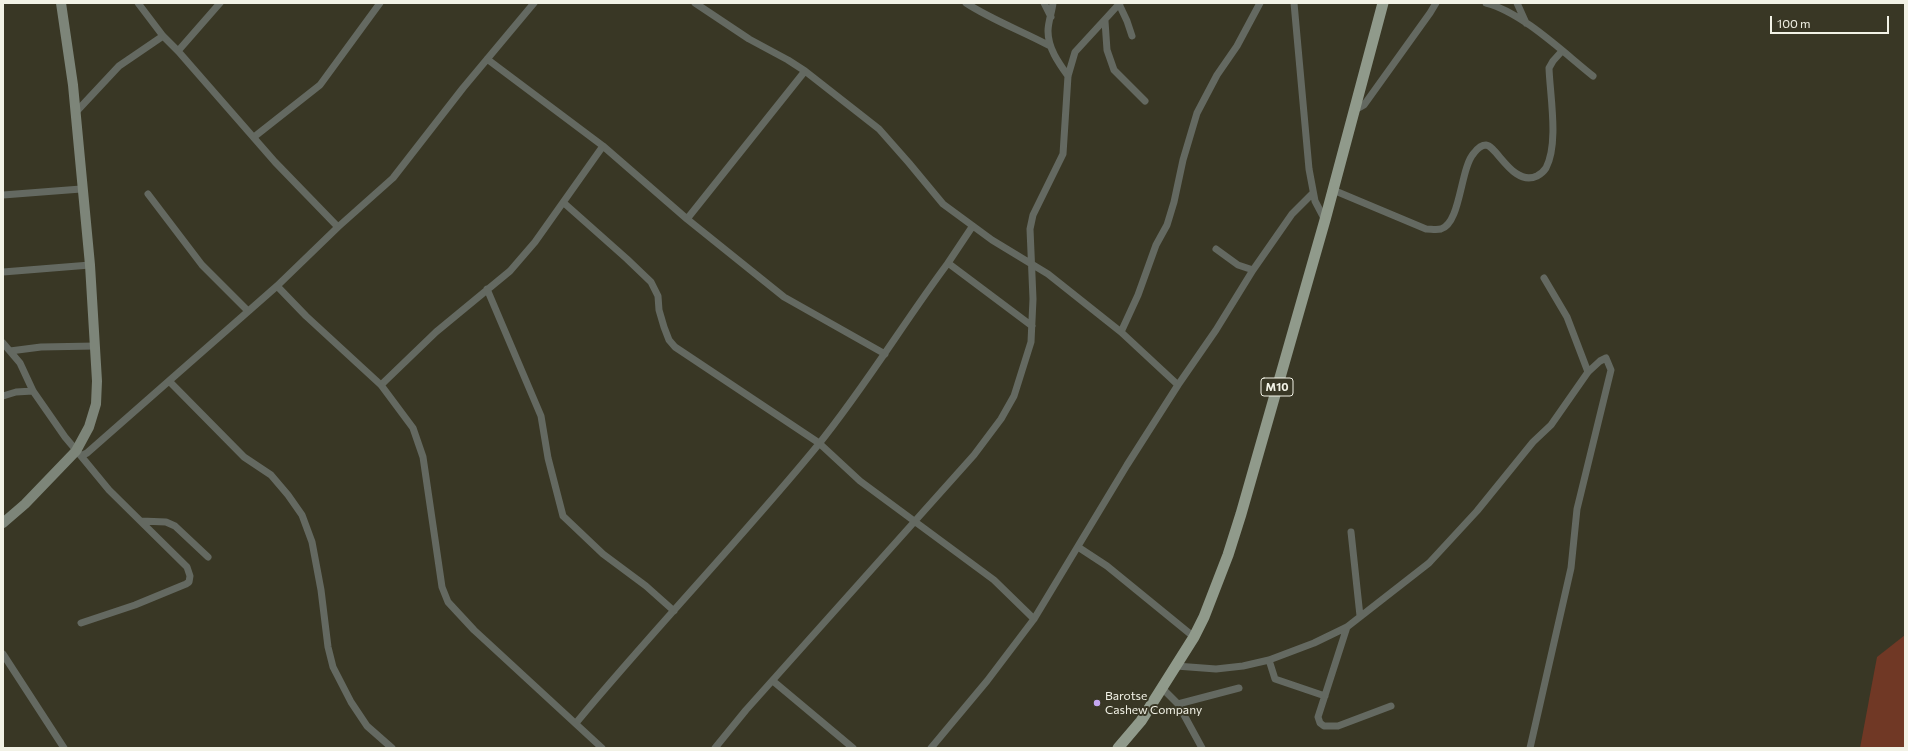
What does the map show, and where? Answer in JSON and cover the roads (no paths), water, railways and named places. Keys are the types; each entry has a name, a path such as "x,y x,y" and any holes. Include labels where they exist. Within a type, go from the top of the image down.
{"main road":[{"path":"3,523 79,453 96,404 97,381 90,265 76,112 61,3"},
{"name":"M10","path":"1118,748 1141,721 1194,637 1204,617 1228,555 1325,220 1383,3"}],"street":[{"path":"138,3 163,36 178,51 275,162 338,227"},
{"path":"178,51 220,3"},
{"path":"254,137 320,86 380,3"},
{"path":"79,453 87,453 277,286 338,227 393,178 487,59 534,3"},
{"path":"695,3 749,39 805,71 879,129 909,162 943,204 972,227 1048,274 1121,332 1178,385"},
{"path":"966,3 986,17 1015,28 1050,46"},
{"path":"1044,3 1051,17"},
{"path":"1053,3 1048,29 1050,46 1058,62 1068,76"},
{"path":"715,748 746,710 916,522 974,455 1001,419 1014,396 1031,342 1033,299 1030,263 1030,229 1033,215 1063,154 1068,76 1075,52 1105,21 1119,3 1132,36"},
{"path":"1121,332 1138,295 1156,245 1167,225 1174,202 1182,160 1198,113 1217,75 1237,46 1260,3"},
{"path":"1294,3 1313,193 1325,220"},
{"path":"1355,110 1364,105 1436,3"},
{"path":"1486,3 1494,5 1526,23 1593,76"},
{"path":"1517,3 1526,23"},
{"path":"1105,21 1107,50 1114,70 1145,101"},
{"path":"76,112 119,66 163,36"},
{"path":"1333,190 1426,229 1437,229 1443,228 1452,220 1470,157 1481,146 1490,146 1506,165 1526,178 1541,174 1546,168 1553,137 1549,68 1562,51"},
{"path":"487,59 603,146 687,219 784,298 884,354"},
{"path":"687,219 805,71"},
{"path":"381,385 436,332 510,271 535,242 603,146"},
{"path":"3,195 82,189"},
{"path":"931,748 987,681 1034,619 1127,465 1178,385 1216,330 1253,270 1292,214 1313,193"},
{"path":"148,194 202,265 248,311"},
{"path":"564,202 651,282 658,296 659,310 664,327 669,340 675,347 819,443 860,481 994,580 1034,619"},
{"path":"576,723 630,658 674,612 819,443 884,354 972,227"},
{"path":"1216,249 1238,265 1253,270"},
{"path":"948,263 1032,326"},
{"path":"3,272 90,265"},
{"path":"1544,278 1569,322 1588,372"},
{"path":"277,286 306,316 381,385 413,428 423,457 442,587 448,602 474,630 602,748"},
{"path":"487,289 541,416 548,458 563,516 603,554 646,586 674,612"},
{"path":"3,343 20,363 32,391 79,453 109,490 187,567 190,576 189,582 135,605 82,623"},
{"path":"10,351 41,347 95,346"},
{"path":"1176,666 1216,669 1243,666 1269,660 1314,644 1347,627 1429,563 1477,511 1533,442 1551,425 1588,372 1600,361 1606,358 1611,370 1577,508 1571,568 1530,748"},
{"path":"169,381 244,457 270,475 288,495 302,514 312,542 321,590 328,647 333,667 351,702 367,726 392,748"},
{"path":"3,396 16,392 32,391"},
{"path":"141,520 166,522 175,526 208,557"},
{"path":"1351,532 1360,616"},
{"path":"1078,547 1107,566 1194,637"},
{"path":"1347,627 1318,717 1320,723 1324,726 1338,726 1391,706"},
{"path":"3,654 64,748"},
{"path":"1269,660 1275,679 1325,696"},
{"path":"773,680 853,748"},
{"path":"1162,688 1178,704 1202,748"},
{"path":"1178,704 1239,688"}],"place":[{"name":"Barotse Cashew Company","path":"1097,703"}]}
